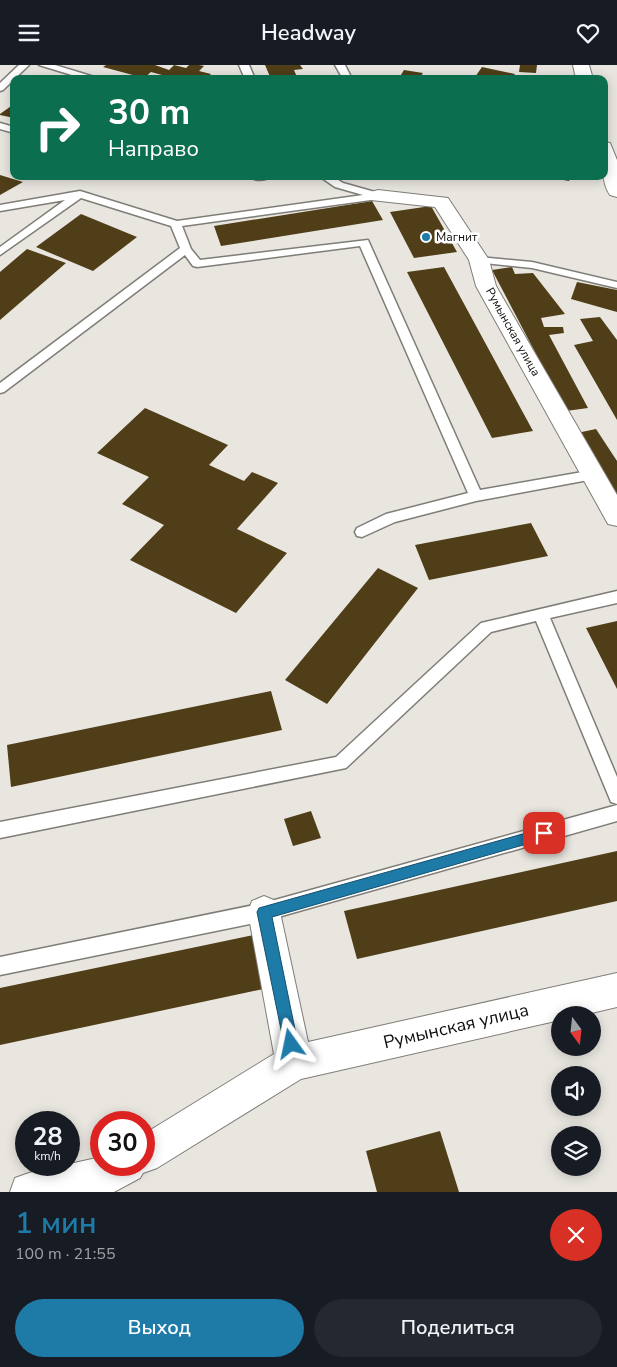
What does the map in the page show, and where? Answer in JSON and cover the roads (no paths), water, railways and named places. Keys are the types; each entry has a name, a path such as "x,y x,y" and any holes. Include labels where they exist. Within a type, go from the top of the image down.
{"street":[{"path":"608,160 616,186"},
{"name":"Румынская улица","path":"378,196 441,202 479,259 486,286 617,517"},
{"path":"264,912 294,1063"},
{"name":"Румынская улица","path":"155,1148 294,1063 617,989"},
{"path":"29,1192 103,1176"}],"lane":[{"path":"14,75 24,65"},
{"path":"44,65 82,75"},
{"path":"341,66 353,65"},
{"path":"0,88 10,78"},
{"path":"331,180 339,185 378,196"},
{"path":"0,208 80,194 176,224 378,196"},
{"path":"0,252 80,194"},
{"path":"176,224 186,249 197,264 364,241 476,496"},
{"path":"0,389 186,249"},
{"path":"479,259 532,265 617,285"},
{"path":"362,532 391,518 476,496 594,475"},
{"path":"0,830 340,763 486,627 617,597"},
{"path":"541,615 617,797"},
{"path":"0,966 264,912 617,813"}],"place":[{"name":"Магнит","path":"426,237"}]}
